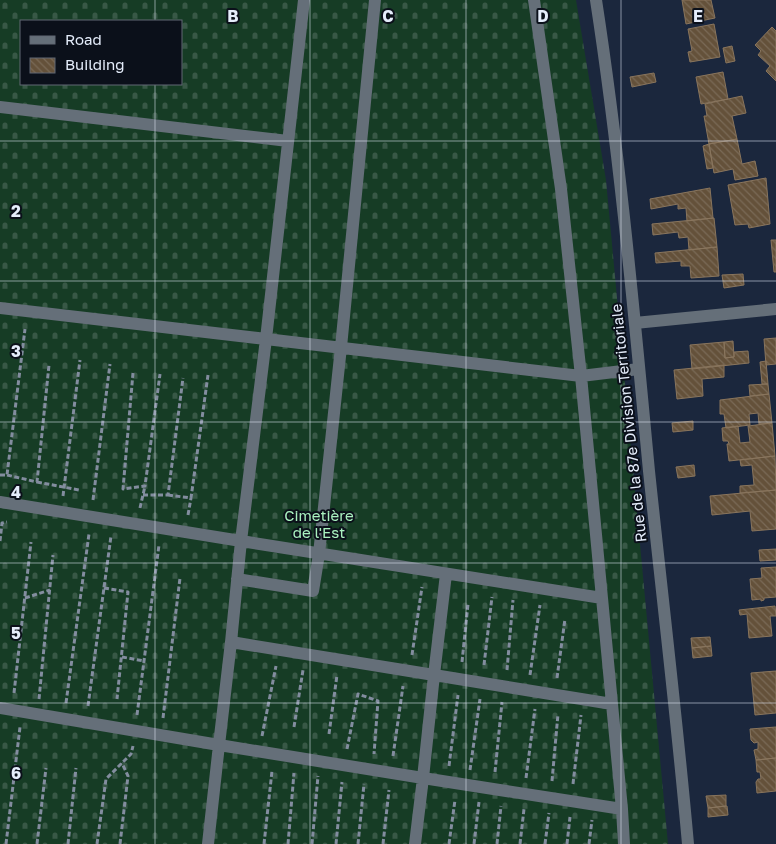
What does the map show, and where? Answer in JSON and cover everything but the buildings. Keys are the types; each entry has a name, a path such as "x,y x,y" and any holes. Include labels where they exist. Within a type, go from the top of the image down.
{"street":[{"path":"208,844 304,0"},
{"path":"237,579 313,591 319,554 341,347 375,0"},
{"path":"534,0 561,189 581,376 624,844"},
{"name":"Rue de la 87e Division Territoriale","path":"596,0 610,92 660,575 674,688 688,844"},
{"path":"0,107 288,141"},
{"path":"0,308 581,376 639,369"},
{"path":"635,323 776,309"},
{"path":"0,502 602,598"},
{"path":"415,844 446,574"},
{"path":"231,642 612,704"},
{"path":"11,710 550,799 622,809"}],"path":[{"path":"7,475 27,311"},
{"path":"61,512 80,360"},
{"path":"64,719 110,364"},
{"path":"37,482 49,365"},
{"path":"133,373 123,489 145,486 160,374"},
{"path":"143,495 168,495 191,498 208,375"},
{"path":"168,495 183,378"},
{"path":"0,476 7,475 79,490"},
{"path":"85,723 113,520"},
{"path":"98,844 106,779 131,754 161,528"},
{"path":"6,844 11,710 31,542"},
{"path":"38,714 53,555"},
{"path":"383,844 391,773 425,571"},
{"path":"161,735 180,578"},
{"path":"474,844 474,786 482,683 494,582"},
{"path":"507,670 514,585"},
{"path":"104,588 128,592 117,699"},
{"path":"520,844 542,589"},
{"path":"25,598 50,590"},
{"path":"447,782 468,604"},
{"path":"555,694 564,619"},
{"path":"294,728 305,654"},
{"path":"122,657 144,662"},
{"path":"329,734 339,660"},
{"path":"259,751 276,665"},
{"path":"497,844 503,686"},
{"path":"336,844 344,765 358,694 378,701 373,757"},
{"path":"567,844 583,699"},
{"path":"545,844 558,714"},
{"path":"264,844 274,754"},
{"path":"288,844 296,757"},
{"path":"312,844 319,761"},
{"path":"120,844 128,776 122,764"},
{"path":"37,844 46,768"},
{"path":"68,844 76,768"},
{"path":"358,844 366,769"},
{"path":"449,844 455,798"},
{"path":"589,844 593,804"}],"green space":[{"name":"Cimetière de l'Est","path":"0,0 576,0 606,180 668,844 0,844"}]}
